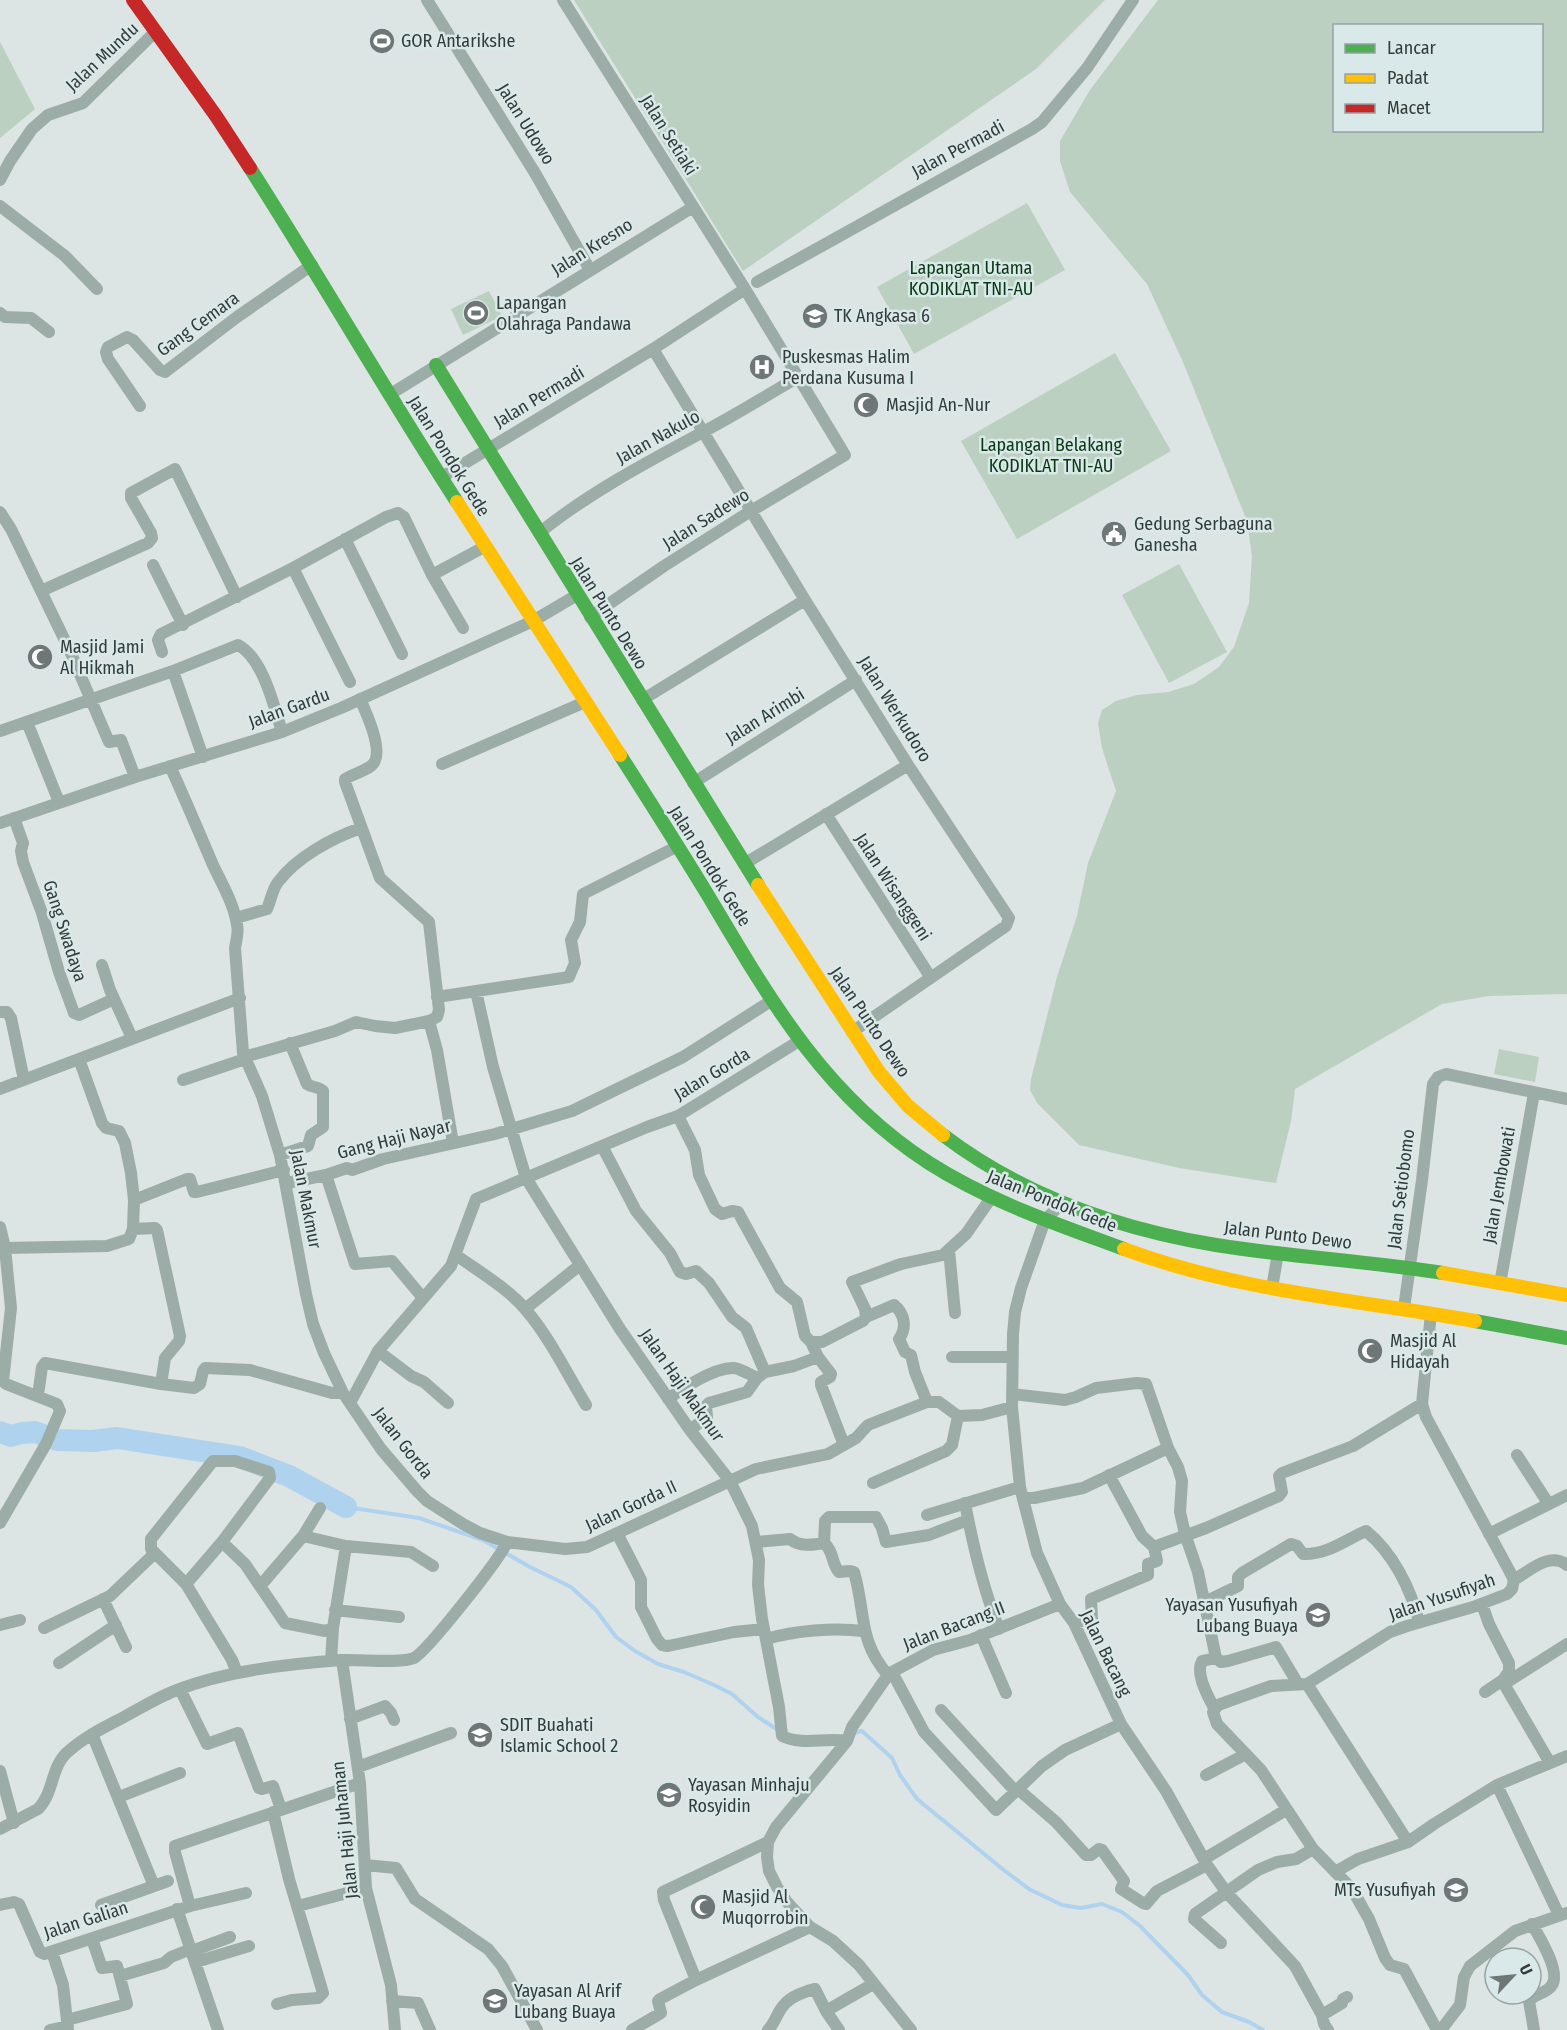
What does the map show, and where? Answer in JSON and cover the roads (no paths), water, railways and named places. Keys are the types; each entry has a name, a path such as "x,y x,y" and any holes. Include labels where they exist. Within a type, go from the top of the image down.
{"main road":[{"name":"Jalan Pondok Gede","path":"133,0 216,116 312,265 389,395 678,846 771,1001 829,1078 877,1123 929,1163 992,1198 1148,1258 1214,1276 1272,1288 1404,1308 1567,1338"},
{"name":"Jalan Punto Dewo","path":"436,364 693,783 852,1032 896,1093 926,1120 994,1168 1063,1202 1107,1219 1190,1240 1410,1268 1567,1295"}],"street":[{"name":"Jalan Udowo","path":"428,0 535,173 590,270"},
{"name":"Jalan Setiaki","path":"563,0 745,289 845,456"},
{"name":"Jalan Permadi","path":"757,282 1042,122 1087,68 1133,0"},
{"name":"Jalan Mundu","path":"0,180 22,142 43,118 83,103 155,32"},
{"path":"0,206 65,256 97,289"},
{"name":"Jalan Kresno","path":"389,395 693,207"},
{"name":"Gang Cemara","path":"140,406 108,358 106,352 108,347 127,337 133,340 165,372 237,317 312,265"},
{"name":"Jalan Permadi","path":"442,477 653,349 745,289"},
{"path":"0,312 5,317 31,318 49,332"},
{"name":"Jalan Werkudoro","path":"653,349 908,765 1009,918 1006,926 852,1032"},
{"name":"Jalan Nakulo","path":"539,533 663,452 703,432 798,377"},
{"name":"Jalan Sadewo","path":"590,617 752,511 845,456"},
{"path":"41,591 148,543 152,538 151,533 130,498 130,494 175,469 237,597"},
{"path":"0,512 11,529 41,591 109,742 121,740 135,777"},
{"path":"162,652 159,637 390,515 398,513 404,517 432,575 463,628"},
{"path":"345,539 402,654"},
{"path":"432,575 484,546"},
{"path":"153,565 183,625"},
{"path":"293,568 350,682"},
{"name":"Jalan Gardu","path":"0,823 135,777 282,732 533,621 576,595"},
{"path":"642,700 805,600"},
{"path":"0,731 173,671 234,645 242,646 260,670 282,732"},
{"path":"173,671 203,757"},
{"name":"Jalan Arimbi","path":"693,783 855,680"},
{"path":"183,1080 356,1022 395,1028 429,1021 438,1014 429,922 380,878 345,782 345,779 370,766 376,758 373,730 360,699"},
{"path":"442,764 585,702"},
{"path":"27,722 58,802"},
{"path":"744,864 908,765"},
{"name":"Jalan Makmur","path":"170,766 236,918 238,933 235,948 244,1058 262,1096 284,1170 309,1308 319,1340 347,1398"},
{"name":"Jalan Wisanggeni","path":"826,814 931,978"},
{"name":"Gang Swadaya","path":"15,818 23,843 21,851 23,862 74,1012 79,1015 114,999"},
{"path":"236,918 267,909 270,896 278,882 307,854 361,828"},
{"path":"437,997 571,976 575,963 571,940 580,922 584,894 678,846"},
{"path":"102,965 114,999 132,1038"},
{"name":"Jalan Haji Makmur","path":"476,991 493,1067 526,1178 620,1329 690,1430 730,1481 752,1526 756,1542 765,1634 782,1731 787,1739 803,1741 838,1740 849,1735"},
{"path":"0,1089 240,998"},
{"name":"Gang Haji Nayar","path":"287,1183 347,1168 352,1170 383,1159 552,1118 589,1104 683,1057 771,1001"},
{"path":"0,1012 7,1012 11,1018 24,1080"},
{"path":"429,1021 437,1050 453,1143"},
{"name":"Jalan Gorda","path":"503,1549 427,1501 381,1449 347,1398 378,1351 451,1266 476,1199 678,1116 799,1041"},
{"path":"280,1155 308,1146 311,1135 323,1127 323,1090 307,1084 290,1043"},
{"path":"4,1252 107,1246 129,1239 133,1229 134,1200 124,1143 119,1131 106,1128 102,1123 79,1059"},
{"name":"Jalan Setiobomo","path":"1404,1308 1433,1084 1438,1077 1446,1074 1534,1093"},
{"path":"1534,1093 1567,1099"},
{"name":"Jalan Jembowati","path":"1500,1284 1534,1093"},
{"path":"678,1116 695,1150 699,1175 715,1209 722,1214 738,1212 780,1288 797,1302 805,1336 831,1374 820,1385 844,1445"},
{"path":"602,1146 636,1210 670,1254 680,1272 686,1274 696,1271 702,1275 728,1313 746,1328 761,1375"},
{"path":"134,1200 187,1179 190,1179 194,1192 196,1192 284,1170"},
{"path":"326,1175 355,1264 392,1261 423,1298"},
{"path":"866,1317 865,1309 852,1286 854,1281 901,1264 933,1258 949,1250 966,1234 992,1198"},
{"path":"1045,1220 1063,1202"},
{"name":"Jalan Bacang","path":"1045,1220 1015,1312 1012,1357 1012,1401 1021,1492 1037,1553 1060,1604 1074,1623 1121,1724 1166,1791 1206,1862 1227,1893 1296,1966 1328,2030"},
{"path":"0,1227 10,1308 3,1357 3,1376 6,1384 57,1404 60,1411 49,1438 0,1523"},
{"path":"133,1229 153,1227 157,1230 180,1336 179,1341 165,1358 161,1384"},
{"path":"949,1250 956,1313"},
{"path":"1272,1288 1278,1252"},
{"path":"456,1256 525,1309 586,1405"},
{"path":"525,1309 580,1265"},
{"path":"811,1342 822,1342 863,1321 866,1317 894,1305 898,1308 905,1328 899,1339 905,1352 911,1355 927,1402 939,1402 958,1416 982,1415 1012,1401 1065,1400 1096,1388 1143,1382 1149,1389 1168,1448 1182,1481 1180,1512 1198,1572 1216,1658 1221,1662 1228,1661 1276,1647 1408,1842"},
{"name":"Jalan Yusufiyah","path":"1214,1708 1271,1686 1302,1684 1390,1632 1482,1604 1507,1594 1512,1588 1514,1580 1426,1416 1422,1404 1431,1313"},
{"path":"378,1351 411,1376 424,1382 448,1403"},
{"path":"668,1399 705,1377 733,1368 761,1375 818,1357"},
{"path":"952,1357 1012,1357"},
{"path":"38,1395 42,1367 45,1363 161,1384 197,1388 205,1368 236,1368 347,1398"},
{"path":"690,1430 707,1417 707,1404 747,1392 761,1375"},
{"name":"Jalan Gorda II","path":"503,1549 587,1547 756,1469 828,1454 856,1437 868,1425 927,1402"},
{"path":"1154,1547 1206,1528 1279,1496 1282,1492 1279,1476 1282,1473 1353,1446 1422,1404"},
{"path":"873,1483 946,1451 952,1445 958,1416"},
{"path":"927,1515 965,1503 1021,1492 1034,1497 1083,1488 1168,1448"},
{"path":"1517,1455 1548,1503"},
{"path":"186,1584 222,1542 270,1478 269,1472 235,1461 216,1460 151,1539 153,1550 186,1584 237,1672"},
{"path":"1074,1623 1092,1619 1091,1599 1148,1575 1148,1564 1157,1561 1154,1547 1142,1536 1109,1475"},
{"path":"1489,1534 1567,1495"},
{"path":"965,1503 986,1595 999,1629"},
{"path":"261,1585 303,1536 320,1508"},
{"path":"968,1520 929,1534 886,1542 876,1517 829,1517 825,1521 824,1543 830,1550 836,1568 839,1572 854,1571 863,1631 873,1656 890,1674 924,1732 996,1810 1041,1766 1065,1750 1121,1724"},
{"path":"1205,1602 1238,1586 1238,1577 1242,1573 1291,1544 1297,1546 1303,1554 1323,1553 1366,1531 1380,1545 1403,1578 1414,1602 1419,1622"},
{"path":"617,1533 641,1580 641,1607 657,1640 662,1645 668,1646 734,1632 780,1635 848,1629 863,1631"},
{"path":"303,1536 346,1546 411,1552 433,1566"},
{"path":"756,1542 790,1539 795,1544 824,1543"},
{"path":"222,1542 245,1564 287,1624 325,1631 333,1628"},
{"name":"Jalan Haji Juhaman","path":"346,1546 333,1628 358,1767 366,1888 391,1985 395,2030"},
{"path":"0,1829 14,1823 43,1804 60,1760 68,1751 92,1734 165,1695 237,1672 337,1660 414,1658 442,1629 503,1549"},
{"path":"44,1628 110,1596 153,1550"},
{"path":"1514,1580 1546,1561 1555,1559 1567,1565"},
{"path":"103,1599 126,1647"},
{"name":"Jalan Bacang II","path":"768,1842 776,1827 849,1735 890,1674 933,1650 999,1629 1060,1604"},
{"path":"1482,1604 1492,1631 1509,1663 1509,1671 1504,1682"},
{"path":"335,1610 399,1617"},
{"path":"0,1625 20,1620"},
{"path":"59,1663 116,1625"},
{"path":"981,1635 1006,1693"},
{"path":"1485,1692 1567,1644"},
{"path":"1216,1658 1202,1661 1199,1668 1214,1708 1217,1724 1260,1770 1313,1849 1352,1889 1361,1903 1385,1958 1390,1965 1404,1969 1439,2030 1460,2005 1465,1972 1515,1931 1563,1914 1497,1785"},
{"path":"1504,1682 1550,1763"},
{"path":"180,1689 206,1743 238,1733 259,1788 262,1790 273,1786 289,1879 323,1993 318,1998 277,2004"},
{"path":"350,1719 385,1706 394,1720"},
{"path":"941,1710 1017,1791 1056,1822 1086,1855 1091,1855 1099,1849 1102,1850 1125,1881 1121,1888 1146,1904 1157,1891 1286,1810"},
{"path":"358,1767 451,1733"},
{"path":"92,1734 154,1886"},
{"path":"1206,1775 1246,1754"},
{"path":"1335,1872 1358,1859 1408,1842 1497,1785 1567,1756"},
{"path":"0,1771 14,1823"},
{"path":"119,1797 180,1773"},
{"path":"190,1906 175,1846 360,1783"},
{"path":"696,1980 664,1900 663,1892 688,1878 768,1842 767,1857 773,1879 787,1902 810,1927 843,1950 859,1965 911,2030"},
{"path":"1221,1943 1194,1916 1258,1870 1277,1862 1296,1859 1313,1849"},
{"path":"365,1865 396,1868 415,1899 488,1949 502,1966 534,2029"},
{"path":"101,1905 168,1881"},
{"path":"298,1906 366,1888"},
{"name":"Jalan Galian","path":"0,1905 14,1902 19,1904 40,1952 44,1954 177,1909 246,1893"},
{"path":"177,1909 218,2030"},
{"path":"1532,1924 1547,1951 1554,1978 1553,1985 1549,1989 1531,1997 1529,2001 1534,2030"},
{"path":"632,2030 660,2013 658,2001 660,1999 810,1927"},
{"path":"193,1954 230,1937"},
{"path":"50,2030 127,2004 117,1965 102,1968 92,1939"},
{"path":"120,1976 164,1963 171,1956 249,1946"},
{"path":"52,1952 63,1985 68,2025"},
{"path":"826,2011 873,1983"},
{"path":"768,2030 778,2018 785,2003 813,1989 816,1990 838,2030"},
{"path":"1322,2015 1342,2003 1347,1997"},
{"path":"392,2001 418,2003 430,2030"}],"waterway":[{"path":"0,1432 11,1436 35,1432 57,1440 93,1441 117,1438 240,1457 289,1476 346,1507"},
{"path":"346,1507 419,1518 483,1540 571,1587 596,1610 616,1637 635,1651 658,1664 684,1672 732,1694 758,1717 778,1730"},
{"path":"854,1733 862,1731 892,1758 900,1775 917,1799 1029,1889 1062,1905 1081,1908 1102,1904 1122,1912 1140,1926 1188,1975 1202,1995 1222,2012 1263,2030"}],"place":[{"name":"GOR Antarikshe","path":"382,41"},
{"name":"Lapangan Olahraga Pandawa","path":"476,313"},
{"name":"TK Angkasa 6","path":"815,316"},
{"name":"Puskesmas Halim Perdana Kusuma I","path":"762,367"},
{"name":"Masjid An-Nur","path":"866,405"},
{"name":"Gedung Serbaguna Ganesha","path":"1114,534"},
{"name":"Masjid Jami Al Hikmah","path":"40,657"},
{"name":"Masjid Al Hidayah","path":"1370,1351"},
{"name":"Yayasan Yusufiyah Lubang Buaya","path":"1318,1615"},
{"name":"SDIT Buahati Islamic School 2","path":"480,1735"},
{"name":"Yayasan Minhaju Rosyidin","path":"669,1795"},
{"name":"MTs Yusufiyah","path":"1456,1890"},
{"name":"Masjid Al Muqorrobin","path":"703,1907"},
{"name":"Yayasan Al Arif Lubang Buaya","path":"495,2001"}],"park label":[{"name":"Lapangan Utama KODIKLAT TNI-AU","path":"971,278"},
{"name":"Lapangan Belakang KODIKLAT TNI-AU","path":"1051,455"}]}
